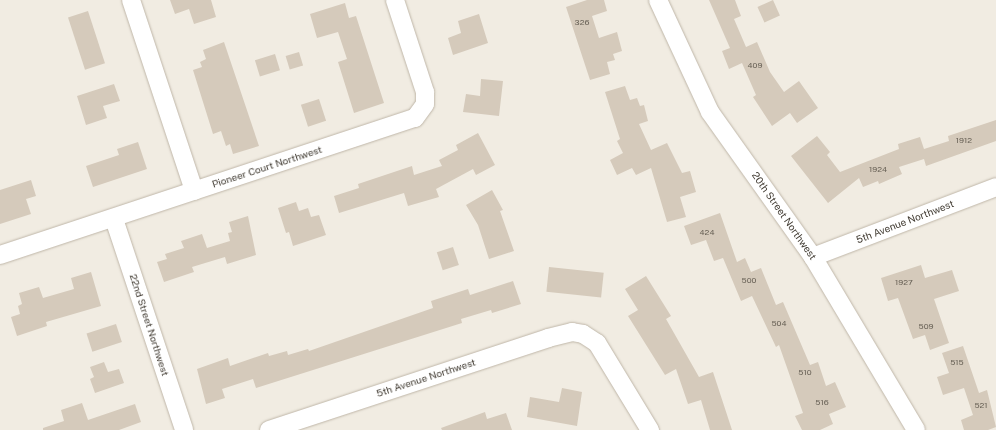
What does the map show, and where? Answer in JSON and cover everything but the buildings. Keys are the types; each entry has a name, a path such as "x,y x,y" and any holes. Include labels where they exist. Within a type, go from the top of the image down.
{"street":[{"path":"131,0 194,191"},
{"name":"Pioneer Court Northwest","path":"0,256 415,118 425,104 425,92 395,0"},
{"name":"20th Street Northwest","path":"658,0 710,112 813,257 916,430"},
{"name":"5th Avenue Northwest","path":"813,257 996,187"},
{"name":"22nd Street Northwest","path":"114,219 184,430"},
{"name":"5th Avenue Northwest","path":"270,430 548,338 572,332 583,334 597,343 604,352 650,430"}]}
